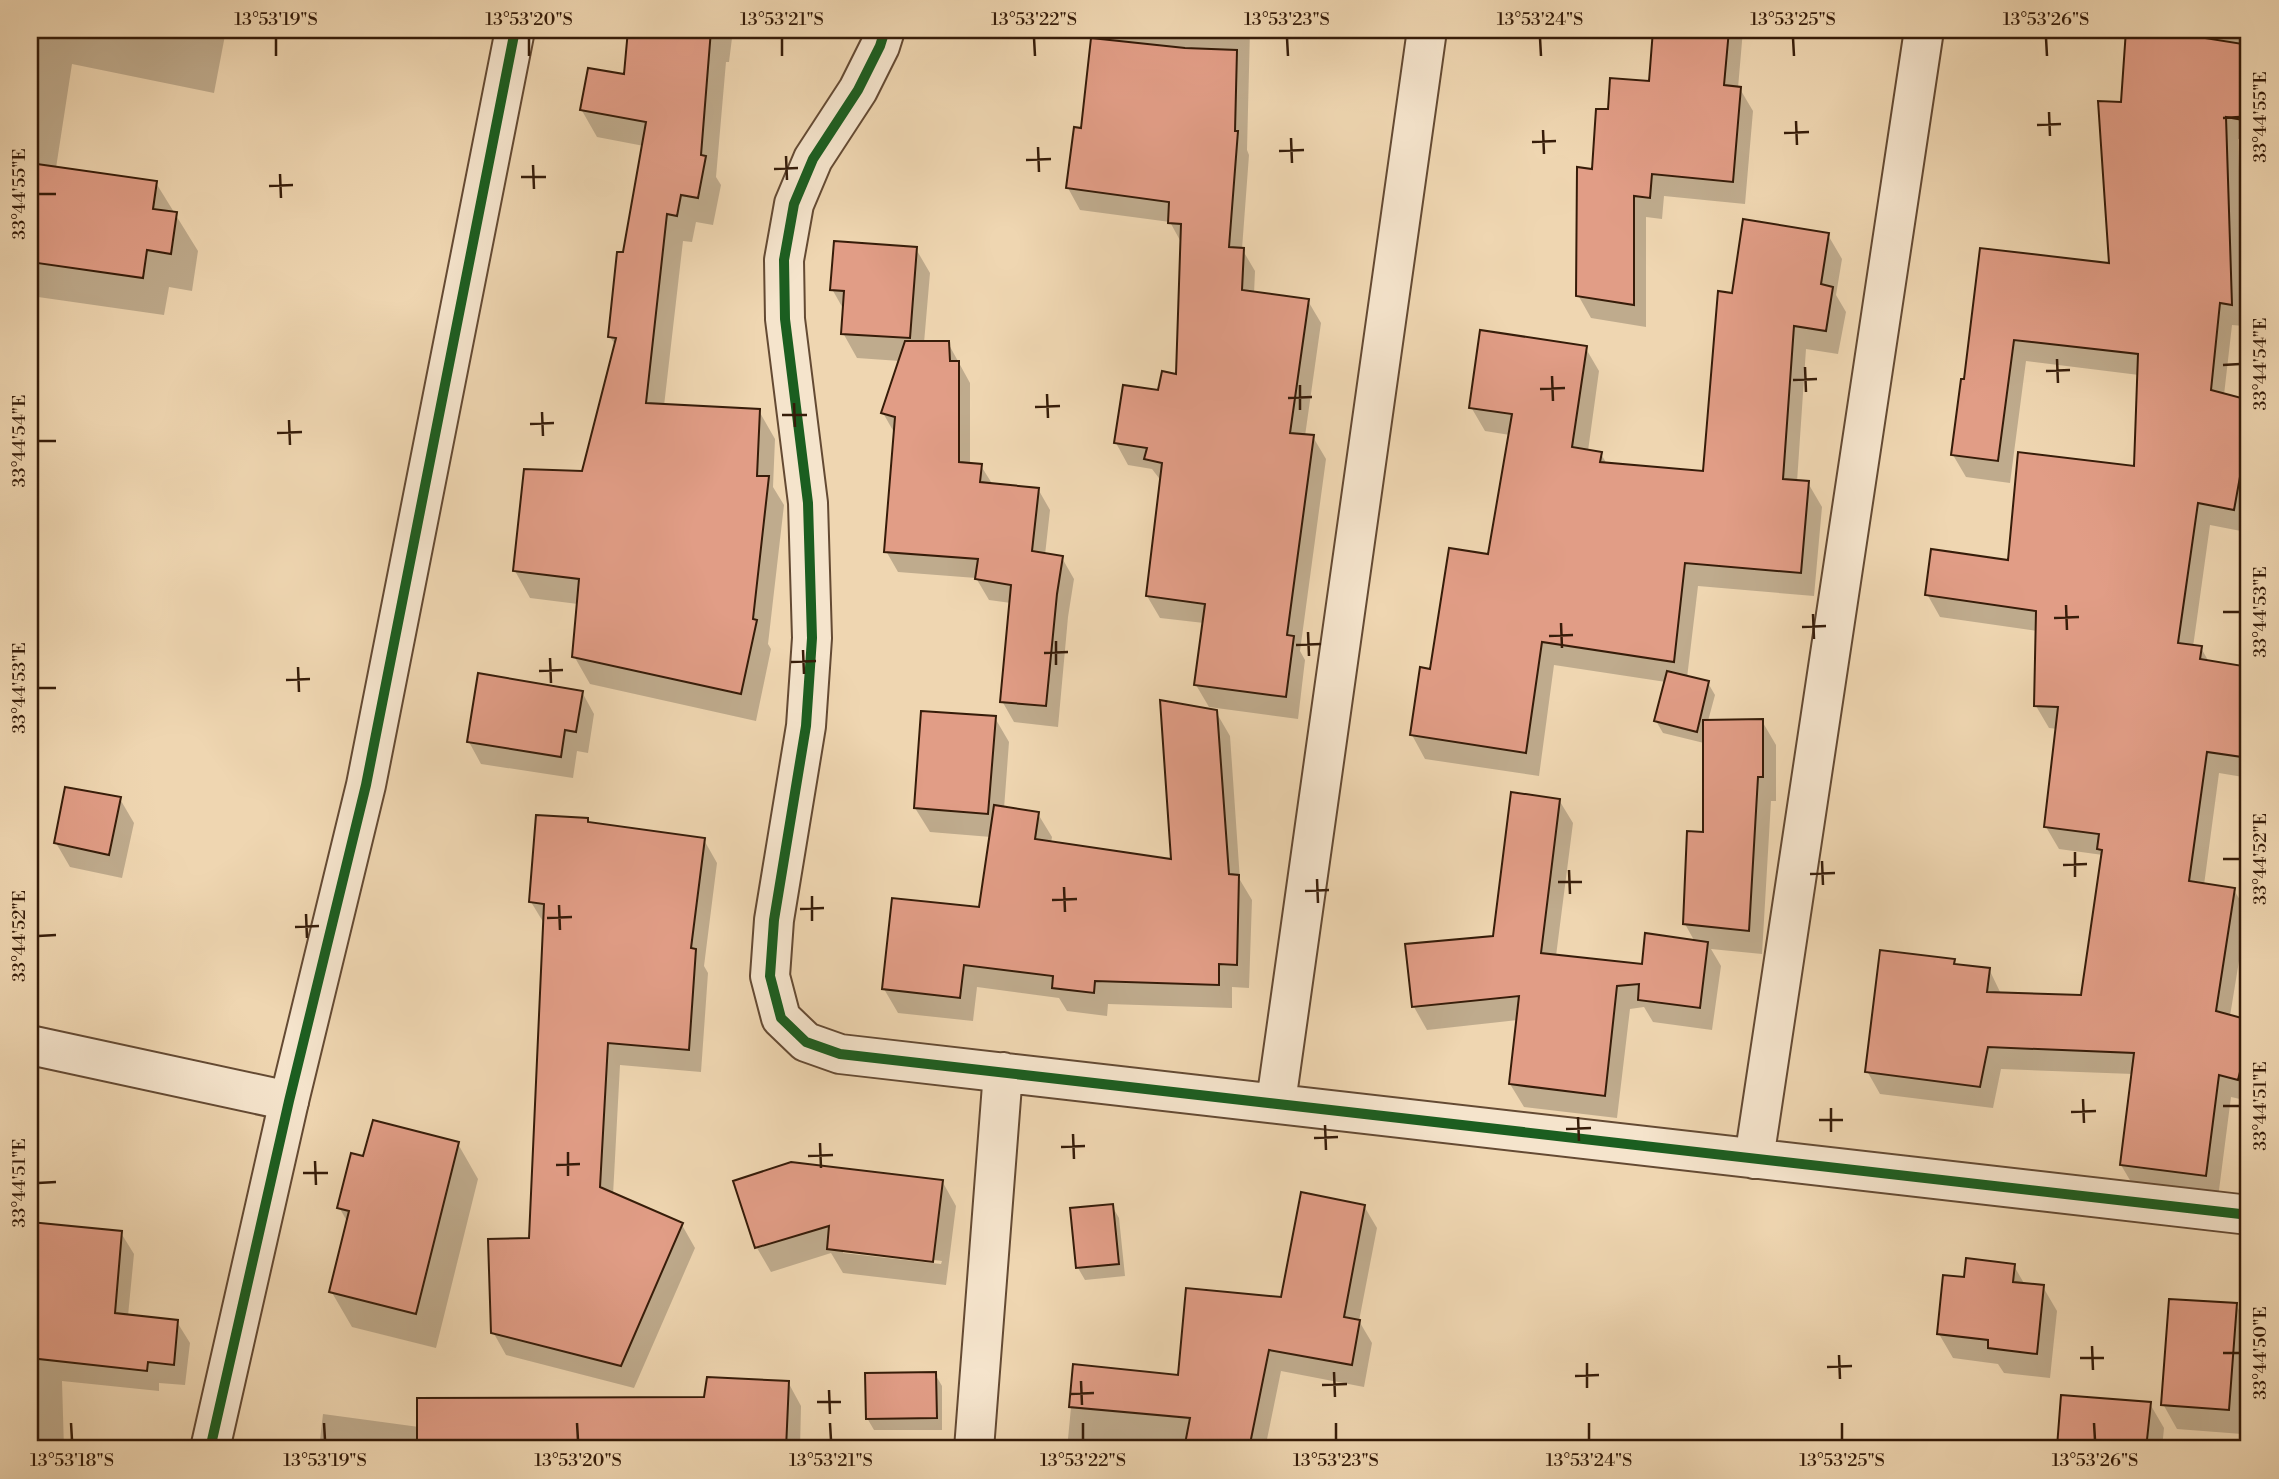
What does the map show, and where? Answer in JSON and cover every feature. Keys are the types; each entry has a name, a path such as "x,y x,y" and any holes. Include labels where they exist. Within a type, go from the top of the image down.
{"street":[{"path":"210,1449 289,1101 366,785 514,30"},
{"path":"885,30 858,90 813,159 794,204 784,260 785,319 808,503 812,638 806,726 774,920 770,976 780,1018 806,1042 840,1054 1754,1159 2248,1206"},
{"path":"1276,1102 1427,30"},
{"path":"1754,1159 1924,30"},
{"path":"30,1045 289,1101"},
{"path":"974,1449 1003,1072"}],"building":[{"path":"628,30 711,30 701,155 706,156 698,198 681,195 677,216 667,214 646,403 760,409 757,476 769,476 753,619 757,620 741,694 572,657 579,579 513,571 524,469 582,471 616,338 608,337 617,252 623,252 646,122 580,110 588,68 624,74"},
{"path":"1653,30 1729,30 1724,85 1741,87 1733,182 1652,174 1650,198 1634,196 1634,305 1576,296 1577,167 1592,169 1596,109 1608,109 1610,78 1649,81"},
{"path":"2126,30 2155,30 2249,45 2249,121 2226,117 2232,305 2220,303 2211,390 2249,400 2249,427 2234,510 2198,503 2178,643 2202,646 2200,659 2249,667 2249,758 2207,752 2189,881 2235,888 2216,1011 2249,1020 2249,1035 2238,1080 2219,1075 2206,1176 2120,1165 2134,1053 1988,1047 1980,1087 1865,1072 1880,950 1955,959 1954,964 1990,968 1987,992 2081,995 2102,850 2097,849 2099,834 2044,827 2058,707 2034,706 2036,611 1925,595 1931,549 2008,560 2018,452 2134,466 2138,354 2014,340 1998,461 1951,455 1961,379 1964,379 1980,248 2109,263 2098,101 2121,102"},
{"path":"1091,38 1185,48 1237,50 1235,131 1238,131 1229,247 1244,248 1242,290 1309,299 1290,433 1314,435 1287,635 1294,636 1286,697 1194,685 1205,604 1146,596 1162,463 1144,459 1147,448 1114,443 1123,385 1158,390 1162,371 1176,374 1181,224 1168,223 1169,202 1066,188 1074,127 1081,128"},
{"path":"30,163 157,181 153,209 177,212 171,254 147,250 143,278 30,262"},
{"path":"1743,219 1829,233 1821,284 1833,287 1826,331 1794,326 1783,479 1809,481 1801,573 1685,563 1674,662 1542,642 1526,753 1410,735 1420,667 1430,669 1449,548 1488,554 1512,414 1469,408 1480,330 1587,346 1572,447 1602,452 1600,462 1703,471 1718,291 1732,293"},
{"path":"834,241 917,247 910,338 841,334 844,291 830,290"},
{"path":"905,341 949,341 950,361 959,361 959,462 982,464 980,482 1039,488 1032,551 1063,556 1046,706 1000,702 1011,585 975,579 978,559 884,552 895,417 881,413"},
{"path":"1667,671 1709,681 1697,732 1654,721"},
{"path":"478,673 583,691 576,732 565,730 561,757 467,742"},
{"path":"1160,700 1217,710 1229,874 1239,875 1237,965 1219,964 1219,985 1095,981 1094,993 1052,988 1053,976 964,965 960,998 882,989 892,898 979,907 994,805 1039,812 1035,839 1171,859"},
{"path":"921,711 996,716 988,814 914,808"},
{"path":"1763,719 1763,777 1758,777 1749,931 1683,924 1687,831 1703,832 1703,720"},
{"path":"65,787 121,797 109,855 54,843"},
{"path":"1511,792 1560,799 1541,953 1642,964 1645,933 1708,942 1700,1008 1638,1000 1639,984 1617,986 1605,1096 1509,1084 1519,996 1412,1007 1405,944 1493,936"},
{"path":"536,815 588,818 588,822 705,838 691,948 696,949 689,1050 608,1043 600,1187 683,1223 621,1366 491,1333 488,1239 529,1238 544,904 529,902"},
{"path":"373,1120 459,1142 416,1314 329,1292 349,1211 337,1208 351,1153 363,1156"},
{"path":"791,1162 943,1180 933,1262 827,1249 829,1226 755,1248 733,1181"},
{"path":"1301,1192 1365,1205 1344,1317 1360,1320 1352,1365 1269,1350 1249,1449 1184,1449 1190,1418 1069,1407 1073,1364 1178,1375 1186,1288 1281,1297"},
{"path":"1113,1204 1119,1264 1076,1268 1070,1208"},
{"path":"30,1222 122,1231 115,1313 178,1320 174,1365 148,1362 147,1371 30,1358"},
{"path":"1966,1258 2015,1264 2013,1282 2044,1285 2037,1354 1988,1348 1988,1340 1937,1334 1943,1275 1964,1277"},
{"path":"2169,1299 2237,1303 2229,1410 2161,1405"},
{"path":"936,1372 937,1418 866,1419 865,1373"},
{"path":"707,1377 789,1381 786,1449 417,1449 417,1398 704,1397"},
{"path":"2061,1395 2151,1402 2146,1449 2057,1447"}],"cycle path":[{"path":"210,1449 289,1101 366,785 515,30"},
{"path":"885,30 858,90 813,159 794,204 784,260 785,319 808,503 812,638 806,726 774,920 770,976 781,1018 806,1042 840,1054 2249,1215"}]}
